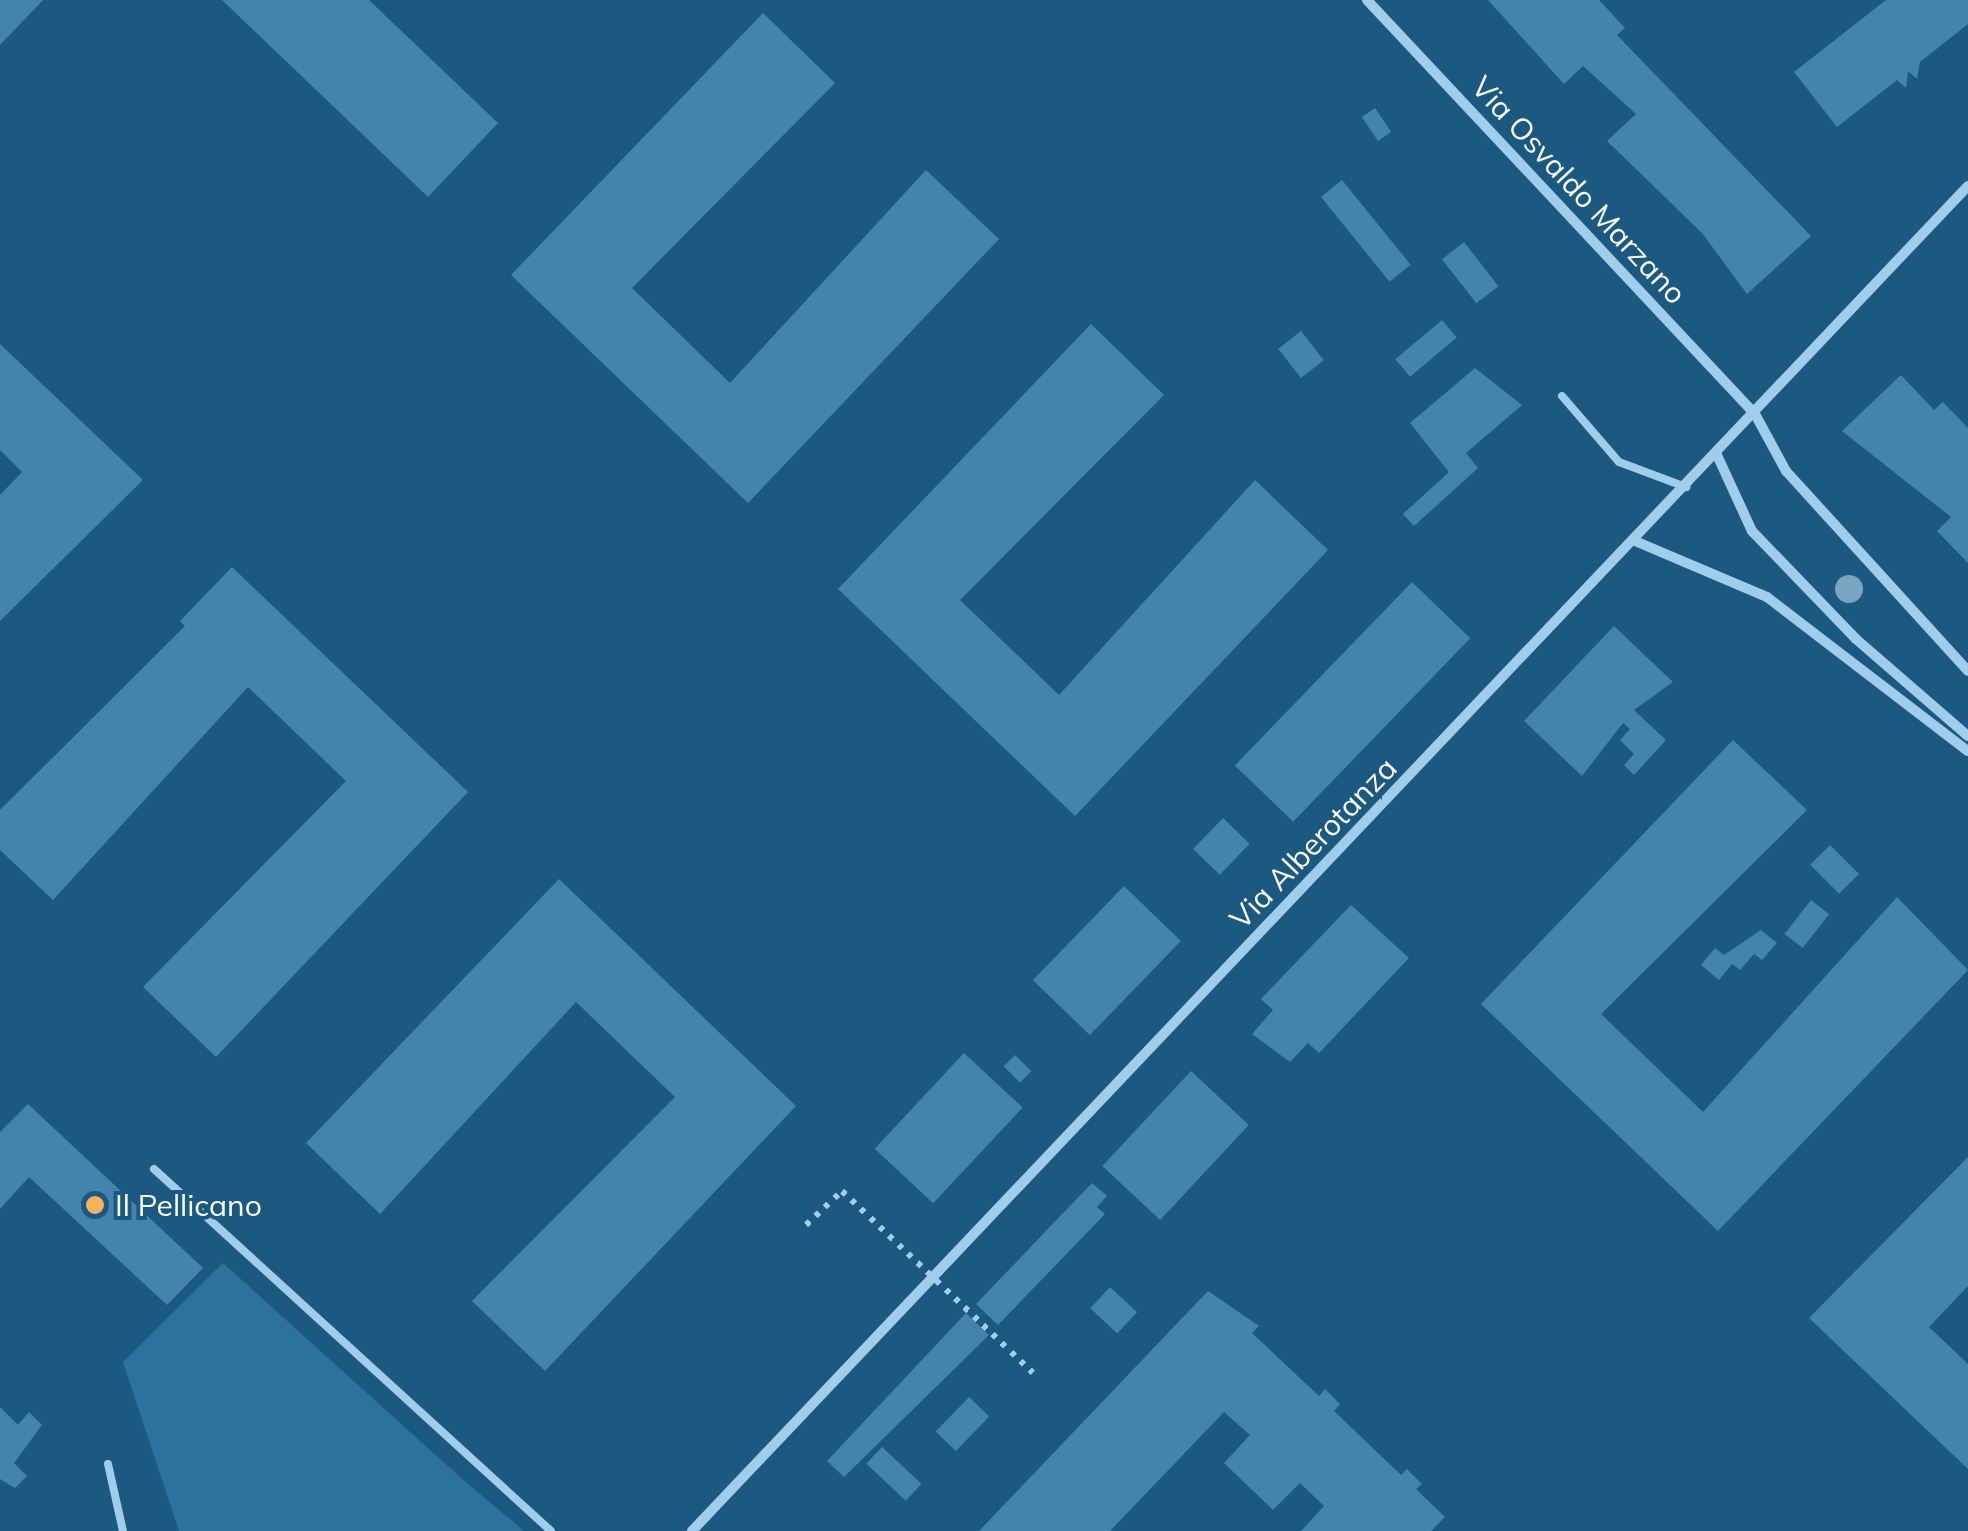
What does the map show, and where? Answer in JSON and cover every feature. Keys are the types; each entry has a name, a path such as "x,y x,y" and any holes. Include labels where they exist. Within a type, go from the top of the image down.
{"street":[{"name":"Via Osvaldo Marzano","path":"1367,0 1755,414 1786,472 1968,670"},
{"name":"Via Alberotanza","path":"692,1531 1717,455 1968,186"},
{"path":"1717,455 1752,531 1856,640 1968,736"},
{"path":"1636,540 1767,597 1968,751"}],"lane":[{"path":"1562,396 1618,462 1686,487"},
{"path":"154,1168 551,1531"},
{"path":"108,1464 123,1531"}],"path":[{"path":"806,1225 842,1191 1033,1373"}],"shaded area":[{"path":"223,1263 524,1531 179,1531 123,1362"}],"building":[{"path":"0,0 43,0 0,45"},
{"path":"222,0 369,0 498,123 428,197"},
{"path":"1488,0 1599,0 1625,28 1617,35 1811,236 1747,294 1702,233 1607,141 1636,114 1583,66 1564,84"},
{"path":"1886,0 1968,0 1968,24 1920,62 1917,79 1908,71 1906,88 1897,80 1837,127 1794,72"},
{"path":"763,13 835,83 632,288 730,383 926,170 999,239 748,503 511,275"},
{"path":"1375,108 1391,132 1378,141 1362,117"},
{"path":"1342,180 1411,265 1390,282 1321,197"},
{"path":"1464,242 1498,286 1476,303 1442,259"},
{"path":"1442,320 1457,338 1410,377 1395,359"},
{"path":"1091,324 1164,395 960,600 1059,695 1255,480 1328,550 1075,816 838,589"},
{"path":"1301,331 1324,360 1301,378 1278,349"},
{"path":"0,344 143,480 0,621 0,495 22,472 0,450"},
{"path":"1475,368 1522,405 1466,453 1478,468 1414,526 1403,514 1449,472 1410,423"},
{"path":"1901,375 1934,410 1943,402 1968,428 1968,563 1937,531 1951,517 1842,431"},
{"path":"232,567 468,792 216,1057 143,987 346,781 248,687 53,900 0,850 0,810 185,626 180,621"},
{"path":"1412,582 1470,638 1293,822 1235,765"},
{"path":"1614,626 1673,682 1634,710 1666,740 1634,775 1624,765 1634,754 1620,740 1630,729 1623,723 1582,776 1524,721"},
{"path":"1733,740 1807,810 1601,1014 1703,1112 1897,897 1968,970 1718,1231 1481,1004"},
{"path":"1223,818 1250,844 1220,875 1193,849"},
{"path":"1830,845 1859,874 1839,894 1810,865"},
{"path":"559,879 796,1106 545,1371 472,1301 675,1097 576,1002 380,1214 306,1143"},
{"path":"1124,886 1181,941 1090,1035 1033,980"},
{"path":"1811,900 1829,914 1803,948 1785,934"},
{"path":"1351,905 1409,958 1319,1053 1308,1043 1290,1062 1252,1034 1273,1010 1261,999"},
{"path":"1761,930 1777,943 1762,960 1754,954 1740,970 1732,964 1719,980 1701,965 1715,948 1724,955"},
{"path":"964,1053 1023,1108 933,1203 875,1149"},
{"path":"1015,1055 1031,1071 1020,1083 1004,1066"},
{"path":"1191,1071 1249,1125 1160,1220 1102,1166"},
{"path":"28,1104 203,1268 167,1305 29,1177 0,1209 0,1132"},
{"path":"1968,1157 1968,1286 1929,1327 1968,1364 1968,1469 1809,1318"},
{"path":"1092,1183 1107,1196 1097,1207 1105,1214 998,1325 976,1304"},
{"path":"1110,1287 1137,1312 1117,1333 1090,1308"},
{"path":"1208,1291 1259,1326 1252,1333 1319,1396 1325,1389 1340,1404 1334,1411 1401,1475 1407,1469 1422,1484 1416,1489 1445,1517 1431,1531 1301,1531 1324,1506 1300,1483 1273,1510 1224,1463 1250,1435 1224,1412 1110,1531 979,1531"},
{"path":"966,1313 989,1335 844,1477 827,1461"},
{"path":"969,1397 989,1416 956,1451 936,1432"},
{"path":"0,1407 18,1425 29,1412 42,1425 14,1463 27,1476 15,1488 0,1479"},
{"path":"882,1447 921,1484 906,1501 866,1464"}],"place":[{"name":"Il Pellicano","path":"95,1205"}]}
